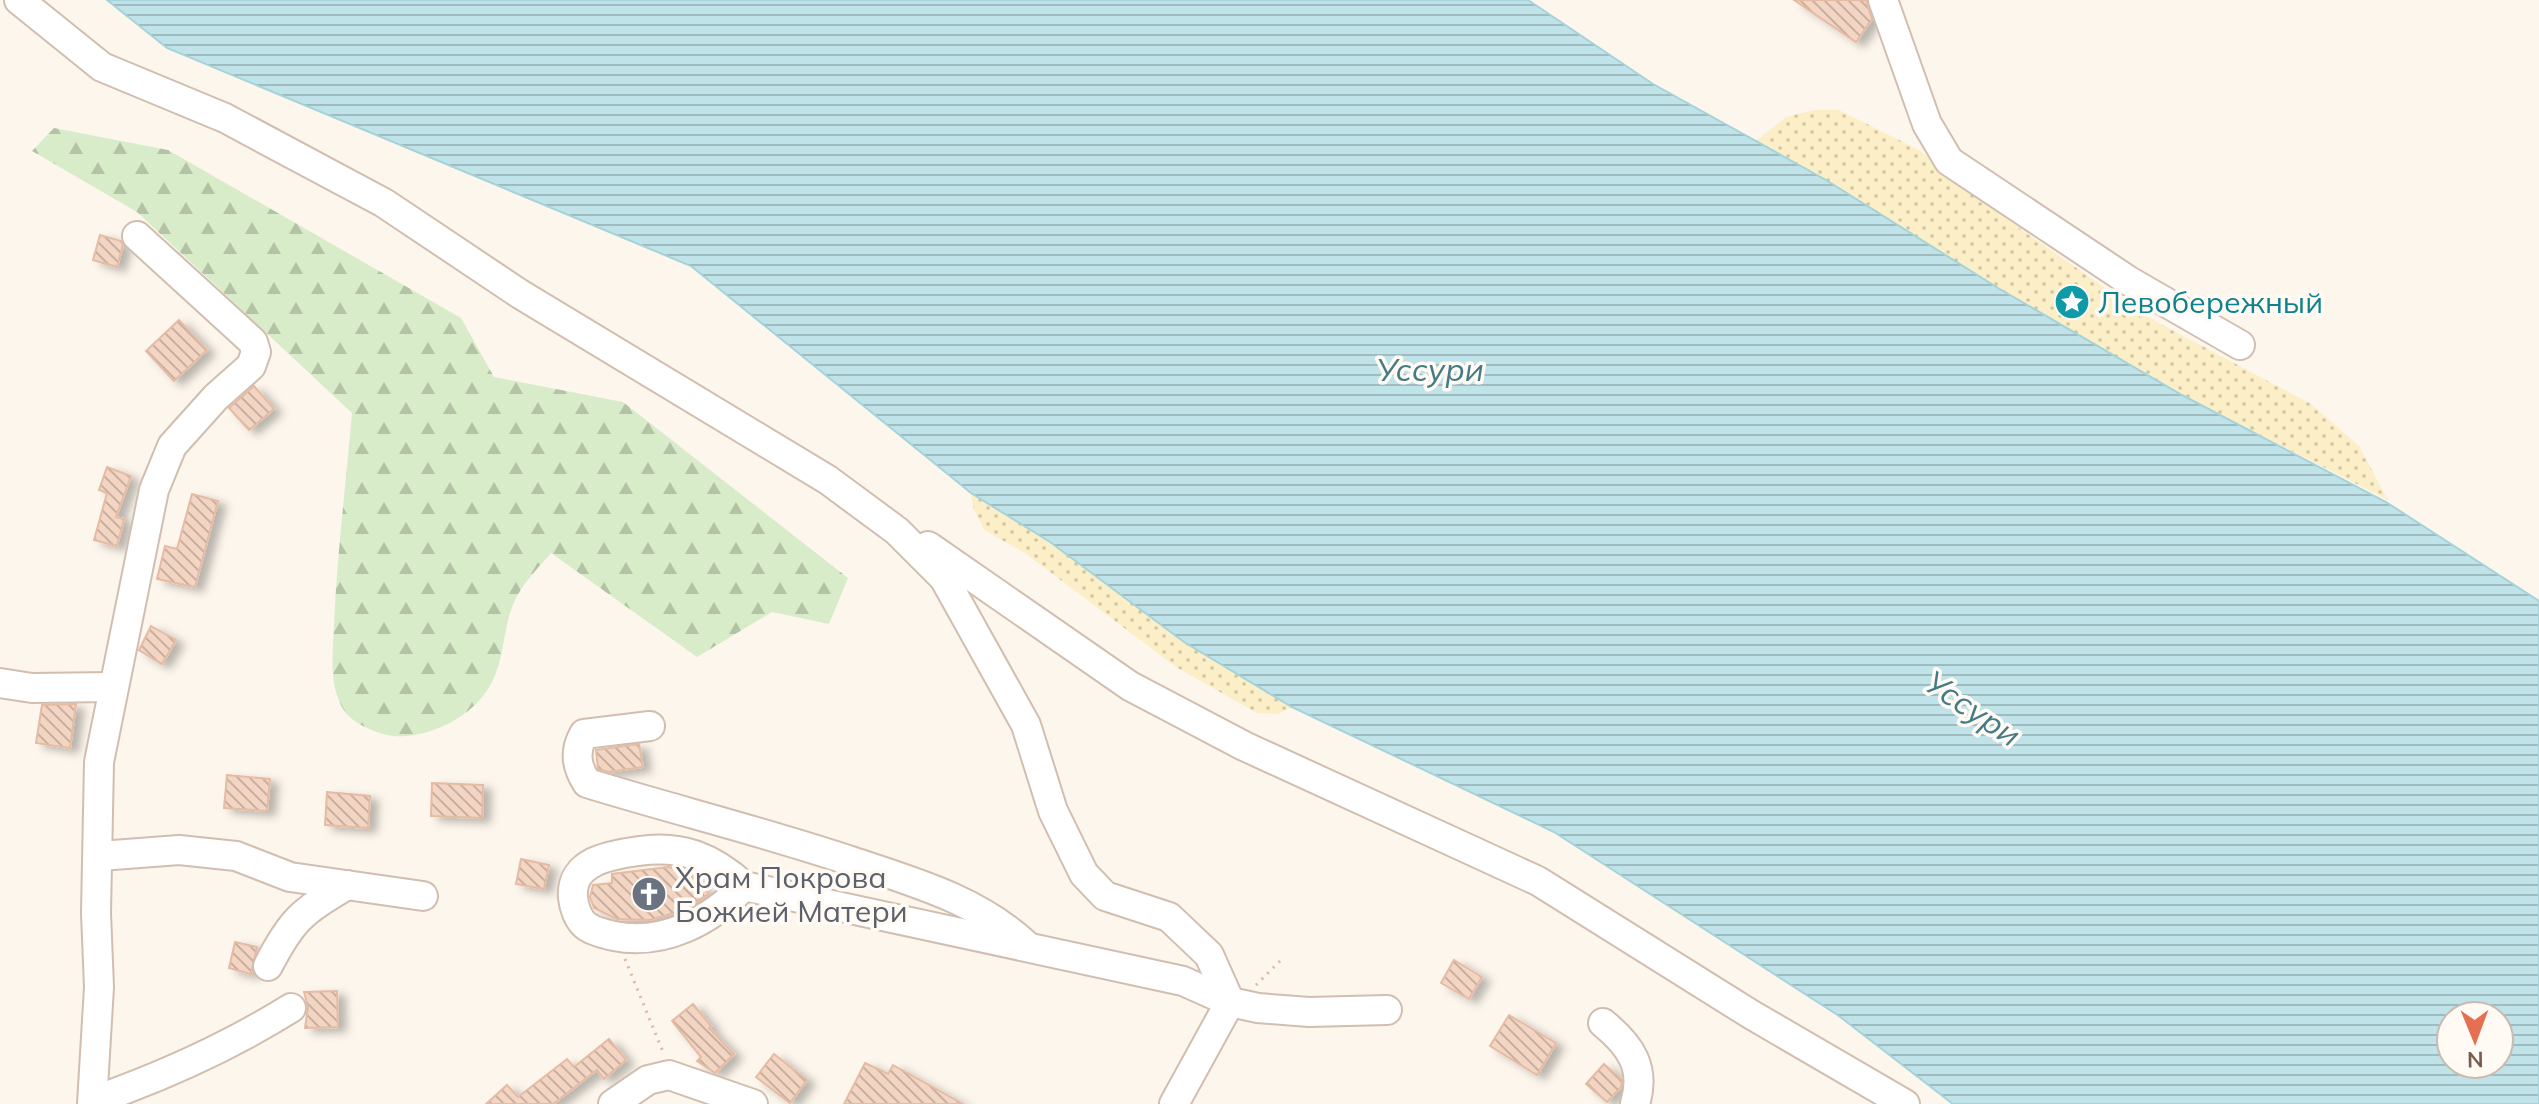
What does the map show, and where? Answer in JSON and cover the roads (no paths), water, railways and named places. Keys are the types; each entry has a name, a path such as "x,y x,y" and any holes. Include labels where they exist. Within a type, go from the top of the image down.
{"lane":[{"path":"19,0 102,67 225,118 384,203 520,294 828,480 897,531 944,578 1026,725 1053,811 1084,874 1105,896 1169,917 1209,955 1230,1002"},
{"path":"1883,0 1927,124 1949,161 2129,281 2240,345"},
{"path":"137,236 253,342 256,352 251,366 186,430 162,465 113,687 99,762 100,856 93,1102 171,1074 243,1038 291,1008"},
{"path":"897,531 938,551 1130,686 1244,746 1538,881 1752,1015 1905,1104"},
{"path":"0,683 32,688 113,687"},
{"path":"650,726 584,734 577,746 579,770 587,783 808,847 945,892 1003,923 1029,947"},
{"path":"744,886 704,919 664,935 637,941 603,934 585,925 574,908 572,887 583,868 604,856 665,848 690,851 713,861 744,886 1183,981 1230,1002 1309,1012 1387,1010"},
{"path":"100,856 179,850 236,856 290,877 423,896"},
{"path":"268,966 287,928 300,914 347,885"},
{"path":"1174,1104 1230,1002"},
{"path":"1603,1023 1630,1049 1640,1070 1641,1086 1635,1104"},
{"path":"613,1104 648,1080 669,1075 753,1104"}],"water":[{"name":"Уссури","path":"107,0 1528,0 1653,84 1826,180 1998,288 2182,395 2386,502 2539,601 2539,1104 1953,1104 1839,1016 1554,832 1292,707 1184,642 1050,542 971,493 691,266 167,48"}],"place":[{"name":"Левобережный","path":"2072,302"},
{"name":"Храм Покрова Божией Матери","path":"649,894"}]}
